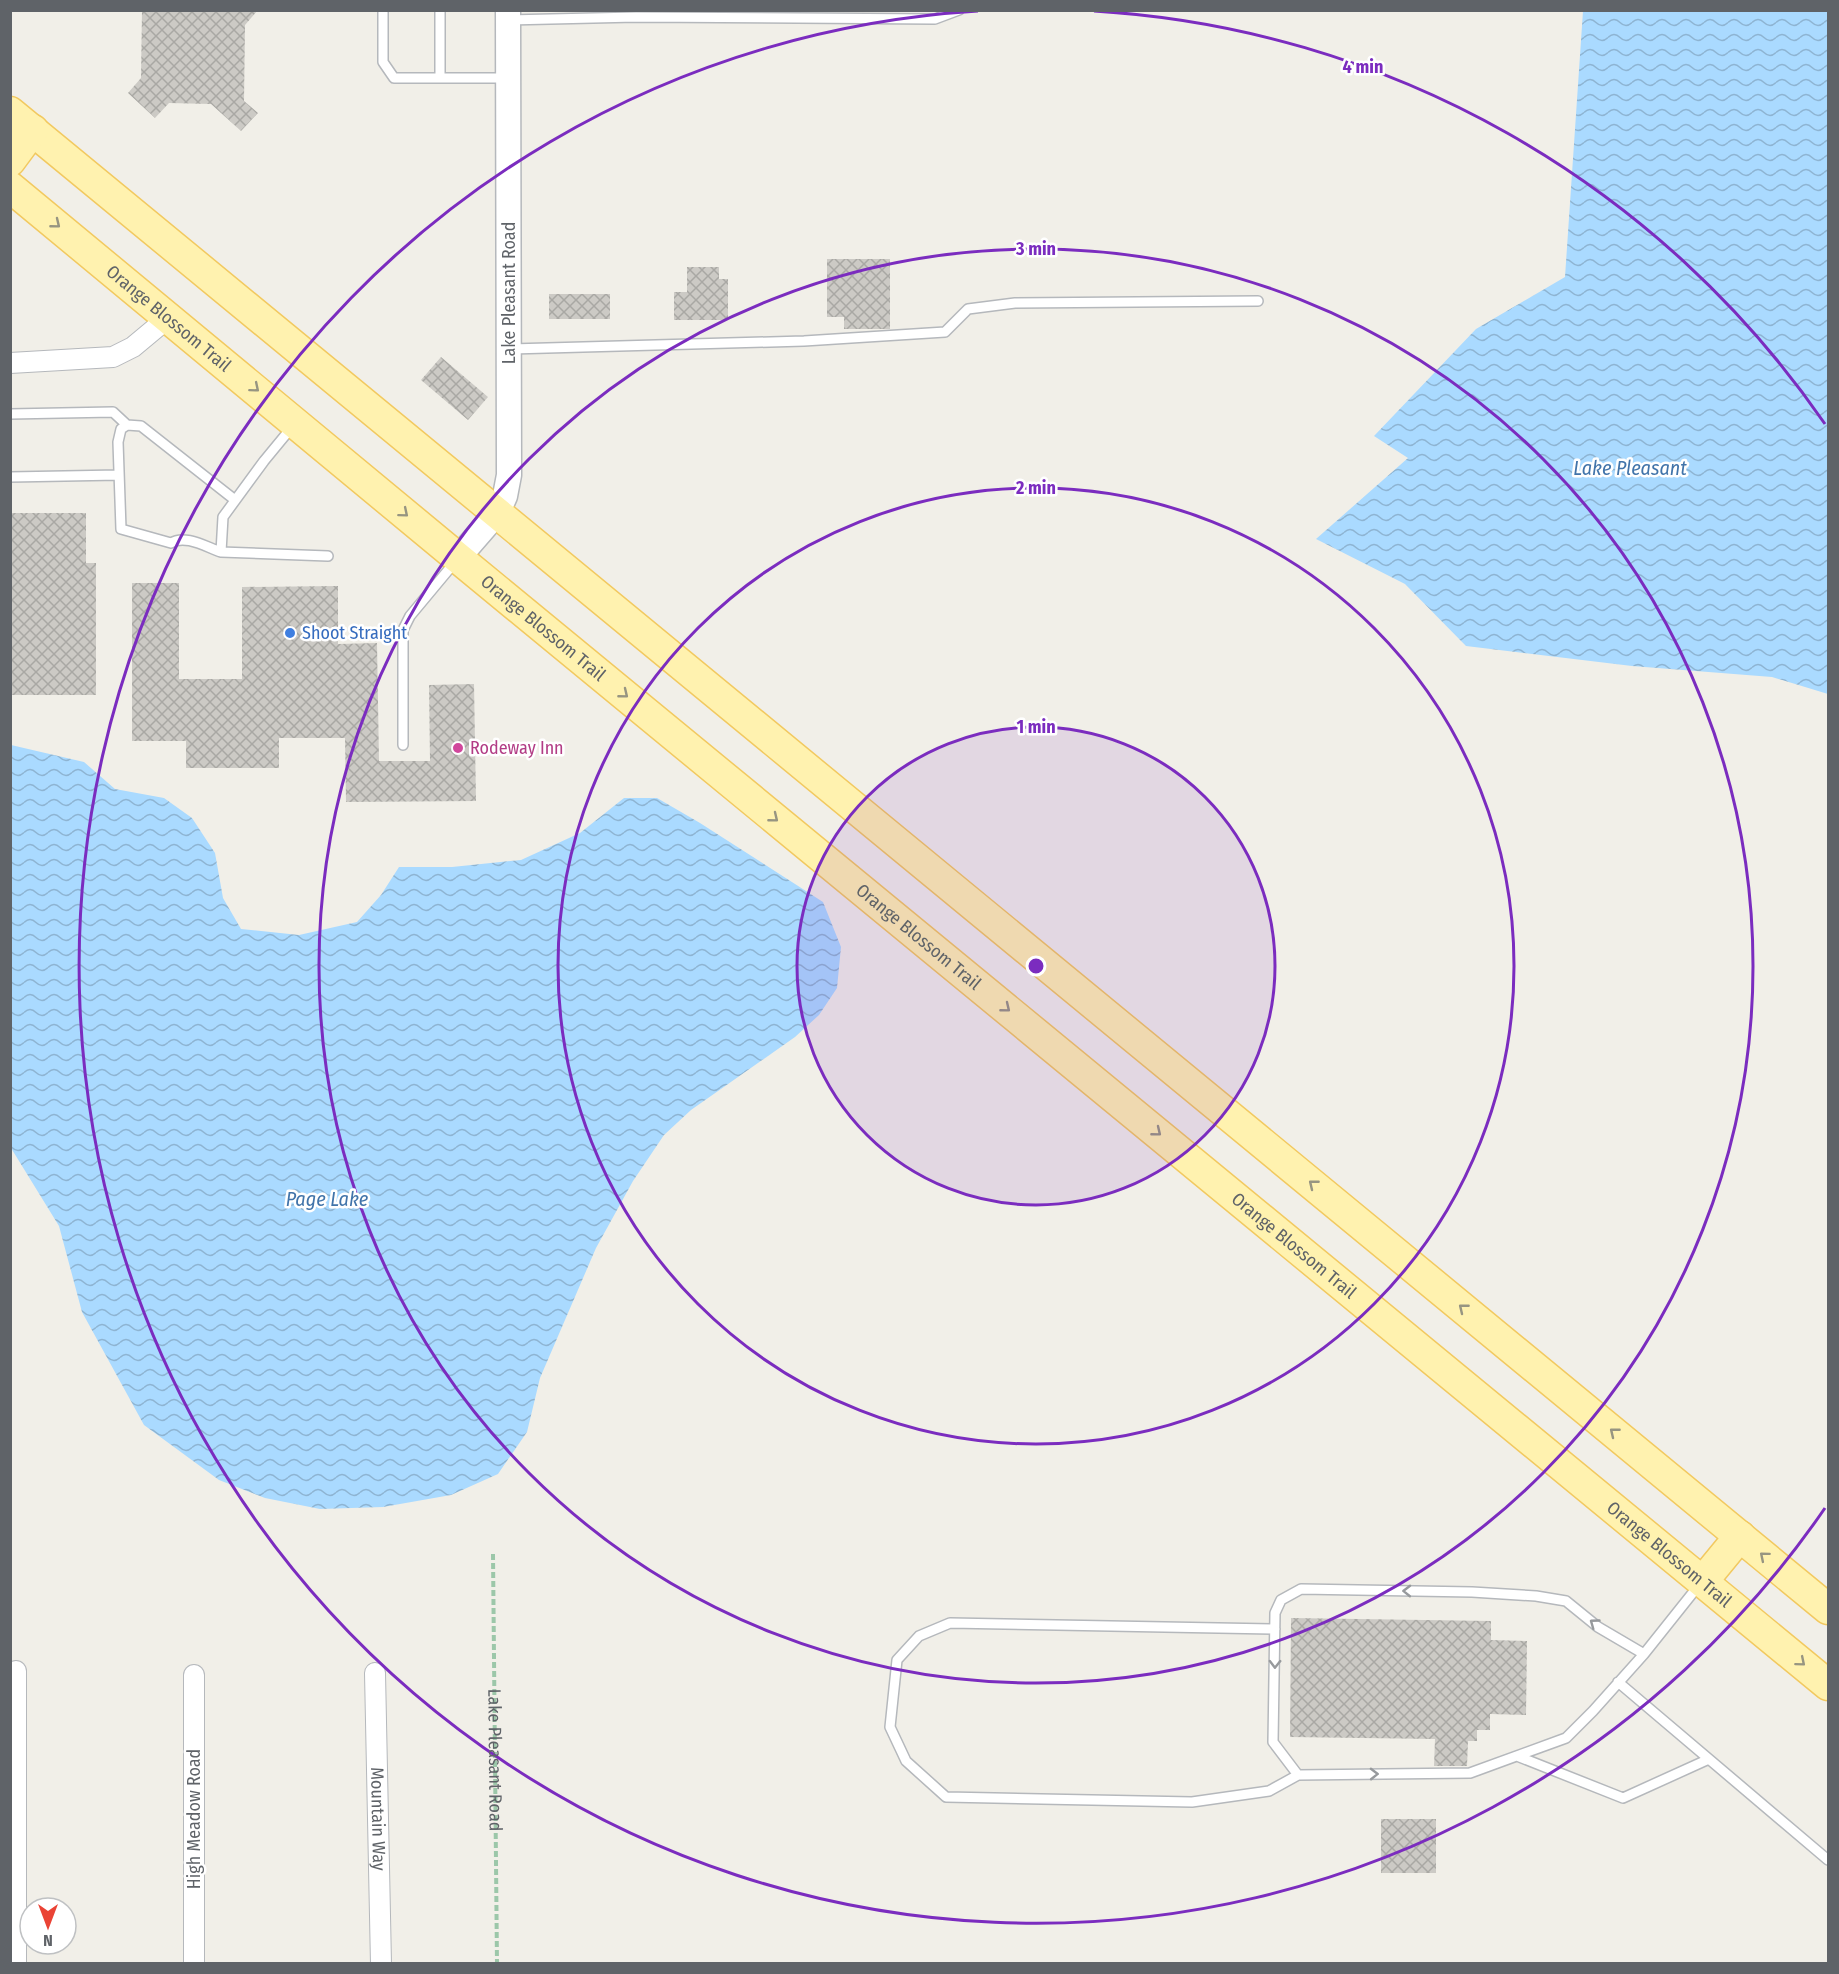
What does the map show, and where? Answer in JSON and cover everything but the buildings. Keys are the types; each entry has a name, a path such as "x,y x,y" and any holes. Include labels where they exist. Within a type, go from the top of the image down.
{"main road":[{"path":"10,161 22,121 1828,1609"},
{"name":"Orange Blossom Trail","path":"10,187 1828,1684"},
{"path":"1703,1581 1740,1536"}],"street":[{"name":"Lake Pleasant Road","path":"458,558 498,512 505,496 509,475 508,15"},
{"path":"10,363 113,357 133,347 169,317"},
{"path":"16,1671 16,1964"},
{"name":"Mountain Way","path":"375,1673 381,1964"},
{"name":"High Meadow Road","path":"194,1675 194,1964"}],"lane":[{"path":"383,10 383,62 394,78 508,78"},
{"path":"440,10 440,78"},
{"path":"508,15 935,20 958,10"},
{"path":"509,349 804,341 945,332 968,309 1014,303 1258,301"},
{"path":"10,414 113,412 127,425"},
{"path":"221,552 223,517 296,423"},
{"path":"235,500 141,426 127,425 121,429 118,442 121,529 171,543 177,539 186,540 221,552 328,556"},
{"path":"10,477 119,475"},
{"path":"404,745 404,630 410,616 458,558"},
{"path":"1275,1629 950,1623 919,1636 897,1660 890,1727 906,1761 946,1797 1192,1802 1269,1791 1298,1775 1470,1773 1566,1738 1644,1654 1703,1581"},
{"path":"1298,1775 1274,1742 1275,1612 1281,1600 1301,1589 1472,1592 1536,1596 1566,1601 1598,1627 1644,1654"},
{"path":"1618,1682 1828,1860"},
{"path":"1517,1756 1623,1798 1709,1759"}],"path":[{"name":"Lake Pleasant Road","path":"493,1554 497,1964"}],"water":[{"name":"Lake Pleasant","path":"1583,11 1828,11 1828,694 1772,677 1632,666 1466,646 1405,584 1316,539 1408,458 1374,436 1476,329 1565,277"},
{"name":"Page Lake","path":"11,745 84,762 115,789 164,798 192,818 215,853 223,898 241,929 299,935 357,922 381,895 399,867 452,867 521,860 580,833 624,798 657,798 823,902 841,947 837,988 819,1015 795,1037 691,1110 664,1135 633,1181 596,1248 540,1378 527,1432 498,1474 451,1495 383,1507 320,1509 265,1498 219,1480 144,1425 82,1312 59,1226 11,1148"}],"place":[{"name":"Shoot Straight","path":"290,633"},
{"name":"Rodeway Inn","path":"458,748"}]}
